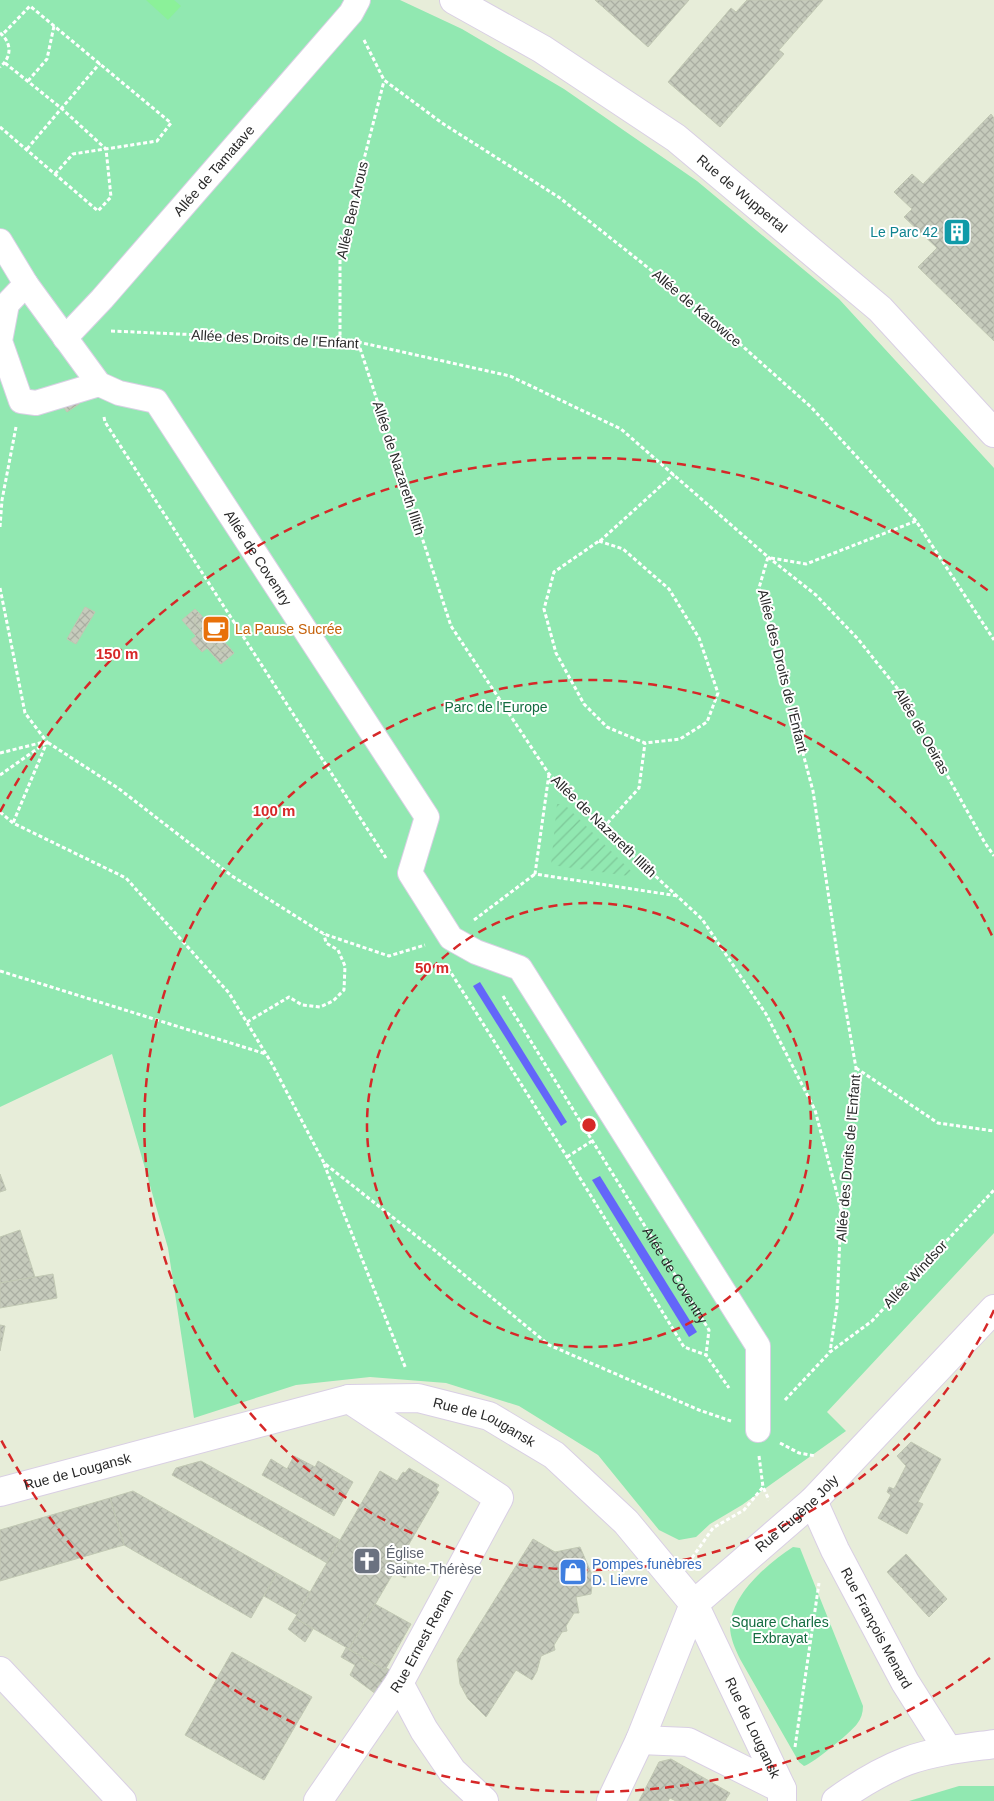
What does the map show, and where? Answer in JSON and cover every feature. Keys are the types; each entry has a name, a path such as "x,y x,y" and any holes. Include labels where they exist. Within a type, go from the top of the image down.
{"street":[{"name":"Rue de Wuppertal","path":"454,0 542,50 676,138 880,309 994,433"},
{"name":"Allée de Tamatave","path":"65,338 109,292 355,7"},
{"path":"0,241 26,284 99,384 36,403 21,401 0,341 7,304 26,284"},
{"name":"Allée de Coventry","path":"99,384 119,393 156,401 427,817 410,873"},
{"path":"410,873 451,938 476,952 520,968 758,1346 758,1430"},
{"name":"Rue Eugène Joly","path":"611,1801 640,1740 686,1595 813,1501 990,1319"},
{"name":"Rue de Lougansk","path":"0,1492 349,1399 418,1398 489,1416 554,1455 626,1522 686,1595 782,1795"},
{"name":"Rue Ernest Renan","path":"318,1801 399,1683 499,1498 349,1399"},
{"name":"Rue François Menard","path":"813,1501 835,1550 905,1682 948,1750"},
{"path":"0,1671 122,1801"},
{"path":"399,1683 424,1730 452,1772 484,1801"},
{"path":"640,1740 688,1742 782,1795"},
{"path":"836,1801 870,1778 908,1761 948,1750 994,1744"}],"path":[{"path":"0,67 5,63 10,51 6,39 1,34 30,6 171,122 157,141 73,154 55,174"},
{"name":"Allée de Katowice","path":"355,7 384,80 442,123 560,198 704,312 811,407 916,521 994,640"},
{"path":"28,81 47,59 54,26"},
{"path":"0,127 98,211 111,197 106,149 61,108 5,63"},
{"path":"27,149 100,64"},
{"name":"Allée Ben Arous","path":"340,342 340,253 384,80"},
{"name":"Allée des Droits de l'Enfant","path":"108,332 116,330 358,342 510,376 621,429 768,558 759,588 814,791 843,993 856,1068 841,1212 837,1306 830,1352"},
{"name":"Allée de Nazareth Illith","path":"358,342 451,626 549,774 603,828 702,918 770,1023 815,1110 841,1212"},
{"path":"99,384 105,422 386,858 410,873"},
{"path":"0,527 2,500 21,401"},
{"path":"599,541 623,549 669,589 699,638 718,693 706,722 680,739 646,743 607,727 584,704 556,653 544,609 554,572 599,541 674,474"},
{"path":"768,558 806,564 916,521"},
{"name":"Allée de Oeiras","path":"768,558 816,595 858,639 901,693 994,856"},
{"path":"0,588 25,713 47,742 118,788 232,876 324,934 389,956 451,938 535,874 549,774"},
{"path":"0,753 47,742"},
{"path":"0,775 47,742"},
{"path":"13,823 47,742"},
{"path":"603,828 639,788 646,743"},
{"path":"0,812 13,823 126,878 229,993 267,1054 324,1163 418,1398"},
{"path":"535,874 678,896"},
{"path":"247,1022 289,997 302,1005 320,1007 333,1001 344,990 345,966 338,950 326,943 324,934"},
{"name":"Allée de Coventry","path":"451,938 446,966 684,1347 706,1355 709,1330 501,994"},
{"path":"0,971 267,1054"},
{"path":"856,1068 938,1123 994,1131"},
{"path":"567,1157 618,1124"},
{"path":"324,1163 433,1249 549,1345 699,1410 758,1430 799,1453 817,1456 836,1476"},
{"name":"Allée Windsor","path":"830,1352 872,1321 994,1190"},
{"path":"773,1507 763,1487 759,1466 758,1430 830,1352"},
{"path":"686,1595 693,1554 713,1528 744,1510 763,1487"},
{"path":"794,1754 820,1576"}],"green space":[{"name":"Parc de l'Europe","path":"0,0 400,0 462,29 564,89 697,181 839,299 994,468 994,1233 827,1412 846,1431 742,1505 710,1524 696,1537 679,1540 659,1530 598,1455 519,1406 446,1383 370,1377 296,1385 194,1418 168,1248 112,1054 0,1107"},
{"path":"146,0 174,0 181,6 168,20"},
{"path":"557,804 564,804 631,871 629,876 551,865"},
{"name":"Square Charles Exbrayat","path":"793,1547 800,1548 863,1706 861,1718 853,1728 823,1754 804,1766 799,1762 740,1659 730,1630 732,1614 744,1591 773,1562"},
{"path":"959,1786 994,1786 994,1801 909,1801"}],"shaded area":[{"path":"480,982 567,1122 561,1126 473,986"},
{"path":"600,1176 697,1332 689,1337 592,1180"}],"building":[{"path":"595,0 689,0 648,47"},
{"path":"747,0 823,0 779,50 784,54 720,127 668,82 731,8 736,12"},
{"name":"Le Parc 42","path":"991,114 994,118 994,341 918,267 937,248 904,217 912,209 894,192 912,174 923,184"},
{"path":"74,395 79,404 67,412 61,404"},
{"path":"85,607 95,612 76,644 67,639"},
{"path":"195,609 200,614 195,618 195,623 202,631 201,637 207,643 213,643 220,651 225,651 229,647 234,653 221,664 207,648 202,652 191,640 196,636 182,620"},
{"path":"200,614 209,624 217,621 223,628 223,633 219,636 229,647 225,651 220,651 213,643 207,643 201,637 202,631 195,623 195,618"},
{"path":"0,1174 6,1190 0,1192"},
{"path":"20,1230 35,1277 0,1283 0,1237"},
{"path":"53,1274 57,1298 0,1308 0,1283"},
{"path":"0,1325 5,1326 0,1351"},
{"path":"911,1442 941,1459 918,1502 923,1504 907,1534 878,1518 891,1495 887,1492 889,1487 894,1489 906,1466 897,1456"},
{"path":"294,1456 315,1467 318,1461 353,1482 334,1516 262,1475 271,1459 287,1469"},
{"path":"201,1461 340,1540 327,1563 172,1475 176,1468"},
{"name":"Église Sainte-Thérèse","path":"409,1468 439,1485 436,1490 439,1492 401,1558 413,1564 405,1578 394,1572 349,1649 295,1618 380,1471 397,1481 403,1472 405,1473"},
{"path":"133,1491 277,1573 251,1618 124,1545 110,1498"},
{"path":"110,1498 124,1545 0,1581 0,1530"},
{"path":"533,1539 555,1552 580,1547 593,1577 591,1594 576,1597 579,1613 574,1613 566,1626 567,1631 562,1632 554,1645 555,1650 541,1656 537,1671 532,1680 516,1670 486,1717 468,1699 460,1684 457,1660"},
{"path":"906,1554 947,1599 929,1617 887,1572"},
{"path":"277,1573 310,1592 297,1615 264,1596"},
{"path":"375,1604 411,1624 385,1670 349,1649"},
{"path":"295,1618 313,1629 305,1642 288,1629"},
{"path":"346,1648 385,1670 386,1668 390,1670 376,1694 350,1675 355,1665 341,1657"},
{"path":"232,1652 312,1697 264,1780 185,1735"},
{"path":"671,1759 730,1793 725,1801 676,1801 670,1798 668,1801 639,1801 659,1762"}],"place":[{"name":"Le Parc 42","path":"957,232"},
{"name":"La Pause Sucrée","path":"216,629"},
{"name":"Église Sainte-Thérèse","path":"367,1561"},
{"name":"Pompes funèbres D. Lievre","path":"573,1572"}]}
